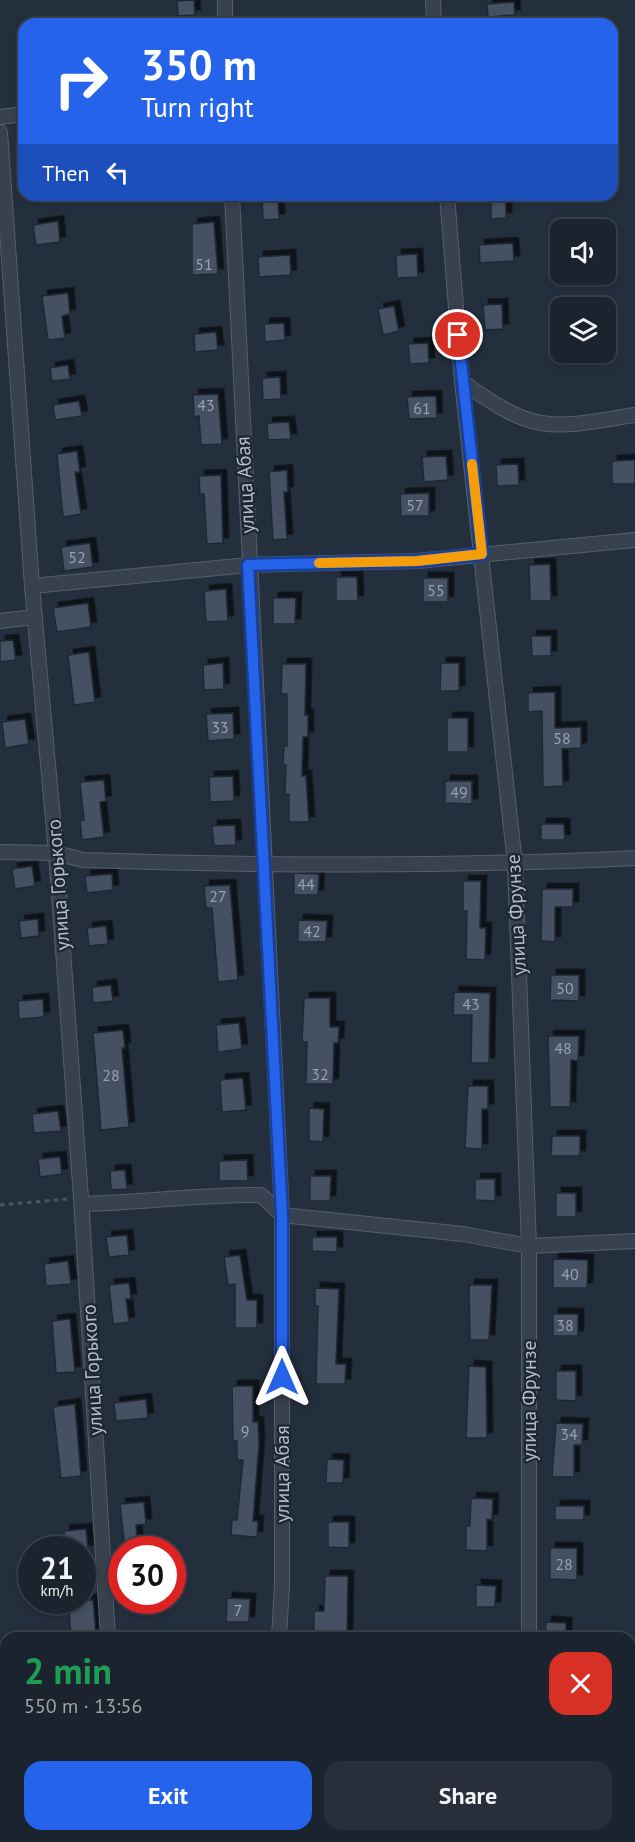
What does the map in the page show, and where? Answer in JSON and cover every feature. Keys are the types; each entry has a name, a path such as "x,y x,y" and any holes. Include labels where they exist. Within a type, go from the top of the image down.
{"street":[{"path":"225,0 225,18"},
{"path":"433,0 434,18"},
{"path":"0,117 18,115"},
{"name":"улица Горького","path":"0,132 34,617 56,853 81,1201 108,1632"},
{"name":"улица Абая","path":"232,201 248,565 266,866 282,1215 282,1585 279,1632"},
{"name":"улица Фрунзе","path":"447,201 462,382 515,864 529,1246 530,1632"},
{"path":"462,382 501,408 540,423 561,425 635,415"},
{"path":"32,586 248,565 417,561 635,540"},
{"path":"0,621 34,617"},
{"path":"0,852 56,853 83,860 266,866 515,864 635,858"},
{"path":"81,1201 136,1203 217,1194 261,1195 282,1215 463,1234 529,1246 635,1241"}],"path":[{"path":"0,1205 81,1201"}],"building":[{"path":"194,0 195,15 178,16 177,1"},
{"path":"514,2 515,15 488,17 487,4"},
{"path":"262,201 278,201 279,219 263,220"},
{"path":"491,201 506,201 506,218 491,219"},
{"path":"58,221 60,242 36,245 33,225"},
{"path":"214,222 218,274 192,275 192,224"},
{"path":"513,243 514,261 480,263 479,245"},
{"path":"417,254 418,277 397,278 396,255"},
{"path":"290,255 291,275 259,277 258,257"},
{"path":"68,293 70,314 62,316 65,338 48,340 42,296"},
{"path":"502,304 503,329 485,330 483,305"},
{"path":"394,306 399,331 383,335 378,309"},
{"path":"284,323 285,340 265,342 264,324"},
{"path":"216,332 218,350 195,352 194,334"},
{"path":"428,343 429,363 410,364 408,344"},
{"path":"68,365 70,379 52,381 50,368"},
{"path":"280,377 281,399 263,400 262,378"},
{"path":"218,394 222,444 201,445 199,416 194,417 193,395"},
{"path":"436,396 437,418 409,419 407,397"},
{"path":"79,401 82,416 55,420 53,405"},
{"path":"289,422 291,439 268,440 267,423"},
{"path":"77,451 80,472 75,472 81,514 63,517 57,454"},
{"path":"446,456 448,480 424,482 422,457"},
{"path":"635,460 635,484 612,484 612,461"},
{"path":"518,464 519,485 497,486 496,465"},
{"path":"287,470 288,492 284,492 287,539 273,540 269,472"},
{"path":"221,475 223,543 207,544 204,494 200,494 199,476"},
{"path":"429,493 429,516 401,516 400,494"},
{"path":"90,543 93,567 64,571 61,547"},
{"path":"550,564 551,601 530,601 529,565"},
{"path":"336,577 357,577 358,601 336,601"},
{"path":"423,578 448,578 448,602 423,602"},
{"path":"226,589 228,621 206,622 204,591"},
{"path":"273,598 296,598 295,624 273,624"},
{"path":"88,603 91,627 57,632 53,608"},
{"path":"531,636 551,636 551,656 532,656"},
{"path":"13,640 16,660 0,662 0,641"},
{"path":"89,652 95,702 74,705 68,655"},
{"path":"223,663 224,689 204,690 203,665"},
{"path":"441,663 459,663 459,691 440,691"},
{"path":"282,664 306,664 305,715 308,715 308,737 303,737 302,776 306,776 309,822 289,822 289,794 285,794 286,765 283,765 284,746 287,746 287,694 281,694"},
{"path":"555,692 555,728 581,727 581,748 562,749 563,786 543,787 542,711 528,712 528,693"},
{"path":"233,713 234,739 208,741 206,714"},
{"path":"447,718 468,718 468,752 447,752"},
{"path":"25,719 29,744 5,748 2,722"},
{"path":"233,776 234,801 210,802 209,777"},
{"path":"104,780 106,801 100,802 104,837 82,840 80,821 84,820 80,782"},
{"path":"445,781 472,781 472,804 445,803"},
{"path":"541,824 564,824 565,840 541,840"},
{"path":"235,825 236,845 214,846 212,826"},
{"path":"32,866 35,886 15,889 12,869"},
{"path":"294,873 319,874 318,895 294,895"},
{"path":"112,874 113,890 87,893 85,876"},
{"path":"463,881 481,881 480,928 486,928 485,960 466,959 467,911 463,911"},
{"path":"230,885 238,980 218,982 212,908 206,908 204,886"},
{"path":"542,889 573,889 573,907 555,907 555,942 541,941"},
{"path":"38,919 39,936 21,938 19,921"},
{"path":"298,920 327,921 326,942 298,942"},
{"path":"106,926 108,944 89,946 87,928"},
{"path":"551,975 579,975 579,1001 550,1000"},
{"path":"111,985 113,1001 93,1003 92,987"},
{"path":"454,992 490,993 489,1063 471,1063 472,1015 453,1015"},
{"path":"304,998 330,998 330,1027 339,1027 338,1043 334,1043 333,1084 306,1084 307,1042 302,1042"},
{"path":"43,999 44,1017 19,1019 18,1001"},
{"path":"239,1023 242,1049 218,1052 216,1025"},
{"path":"123,1030 125,1048 122,1048 129,1127 101,1130 93,1033"},
{"path":"548,1036 579,1036 578,1061 571,1060 570,1107 550,1107"},
{"path":"243,1078 246,1110 222,1112 220,1080"},
{"path":"468,1086 488,1086 488,1109 482,1109 482,1149 465,1148"},
{"path":"309,1108 324,1109 323,1142 309,1141"},
{"path":"58,1111 61,1131 34,1133 32,1114"},
{"path":"552,1136 580,1136 580,1156 551,1156"},
{"path":"60,1157 62,1174 40,1177 38,1159"},
{"path":"247,1160 248,1181 219,1181 219,1161"},
{"path":"125,1170 127,1189 111,1190 110,1171"},
{"path":"310,1176 331,1176 330,1201 310,1201"},
{"path":"475,1179 495,1179 495,1201 475,1200"},
{"path":"556,1193 576,1193 576,1217 556,1217"},
{"path":"127,1235 129,1255 109,1257 106,1237"},
{"path":"312,1237 337,1237 337,1252 312,1251"},
{"path":"240,1255 247,1300 257,1300 257,1328 235,1328 235,1284 228,1285 224,1257"},
{"path":"553,1259 588,1260 587,1288 553,1288"},
{"path":"68,1261 71,1284 46,1286 44,1264"},
{"path":"129,1283 131,1299 126,1299 129,1322 113,1324 109,1285"},
{"path":"469,1285 492,1285 489,1340 470,1340"},
{"path":"315,1288 339,1289 336,1364 346,1364 345,1384 316,1384 318,1306 315,1306"},
{"path":"553,1314 578,1314 578,1336 553,1336"},
{"path":"70,1319 75,1372 56,1373 52,1321"},
{"path":"469,1366 486,1367 487,1438 466,1438"},
{"path":"556,1371 576,1371 576,1401 556,1400"},
{"path":"232,1386 253,1386 253,1422 258,1422 259,1444 253,1521 258,1521 257,1537 231,1535 232,1520 237,1520 243,1460 237,1460 237,1441 233,1440"},
{"path":"146,1399 148,1418 116,1421 114,1403"},
{"path":"75,1404 81,1476 61,1478 53,1407"},
{"path":"556,1423 583,1424 582,1445 574,1445 574,1477 552,1477"},
{"path":"327,1459 344,1460 343,1483 326,1483"},
{"path":"471,1498 493,1499 492,1520 487,1519 487,1551 466,1550 466,1526 470,1526"},
{"path":"144,1502 146,1524 136,1525 137,1536 123,1536 120,1504"},
{"path":"555,1506 584,1506 584,1520 555,1520"},
{"path":"328,1522 349,1522 349,1548 328,1547"},
{"path":"86,1529 87,1536 65,1536 64,1531"},
{"path":"550,1548 577,1548 577,1580 550,1579"},
{"path":"325,1576 348,1576 347,1632 314,1632 314,1611 324,1611"},
{"path":"476,1585 496,1586 495,1607 476,1607"},
{"path":"227,1598 250,1599 249,1622 226,1622"},
{"path":"69,1614 94,1614 96,1632 71,1632"},
{"path":"546,1622 566,1623 566,1632 545,1632"}],"slow traffic":[{"path":"319,563 417,561 482,554 472,464"}],"route":[{"path":"282,1377 282,1215 266,866 248,565 417,561 482,554 458,335"}]}
